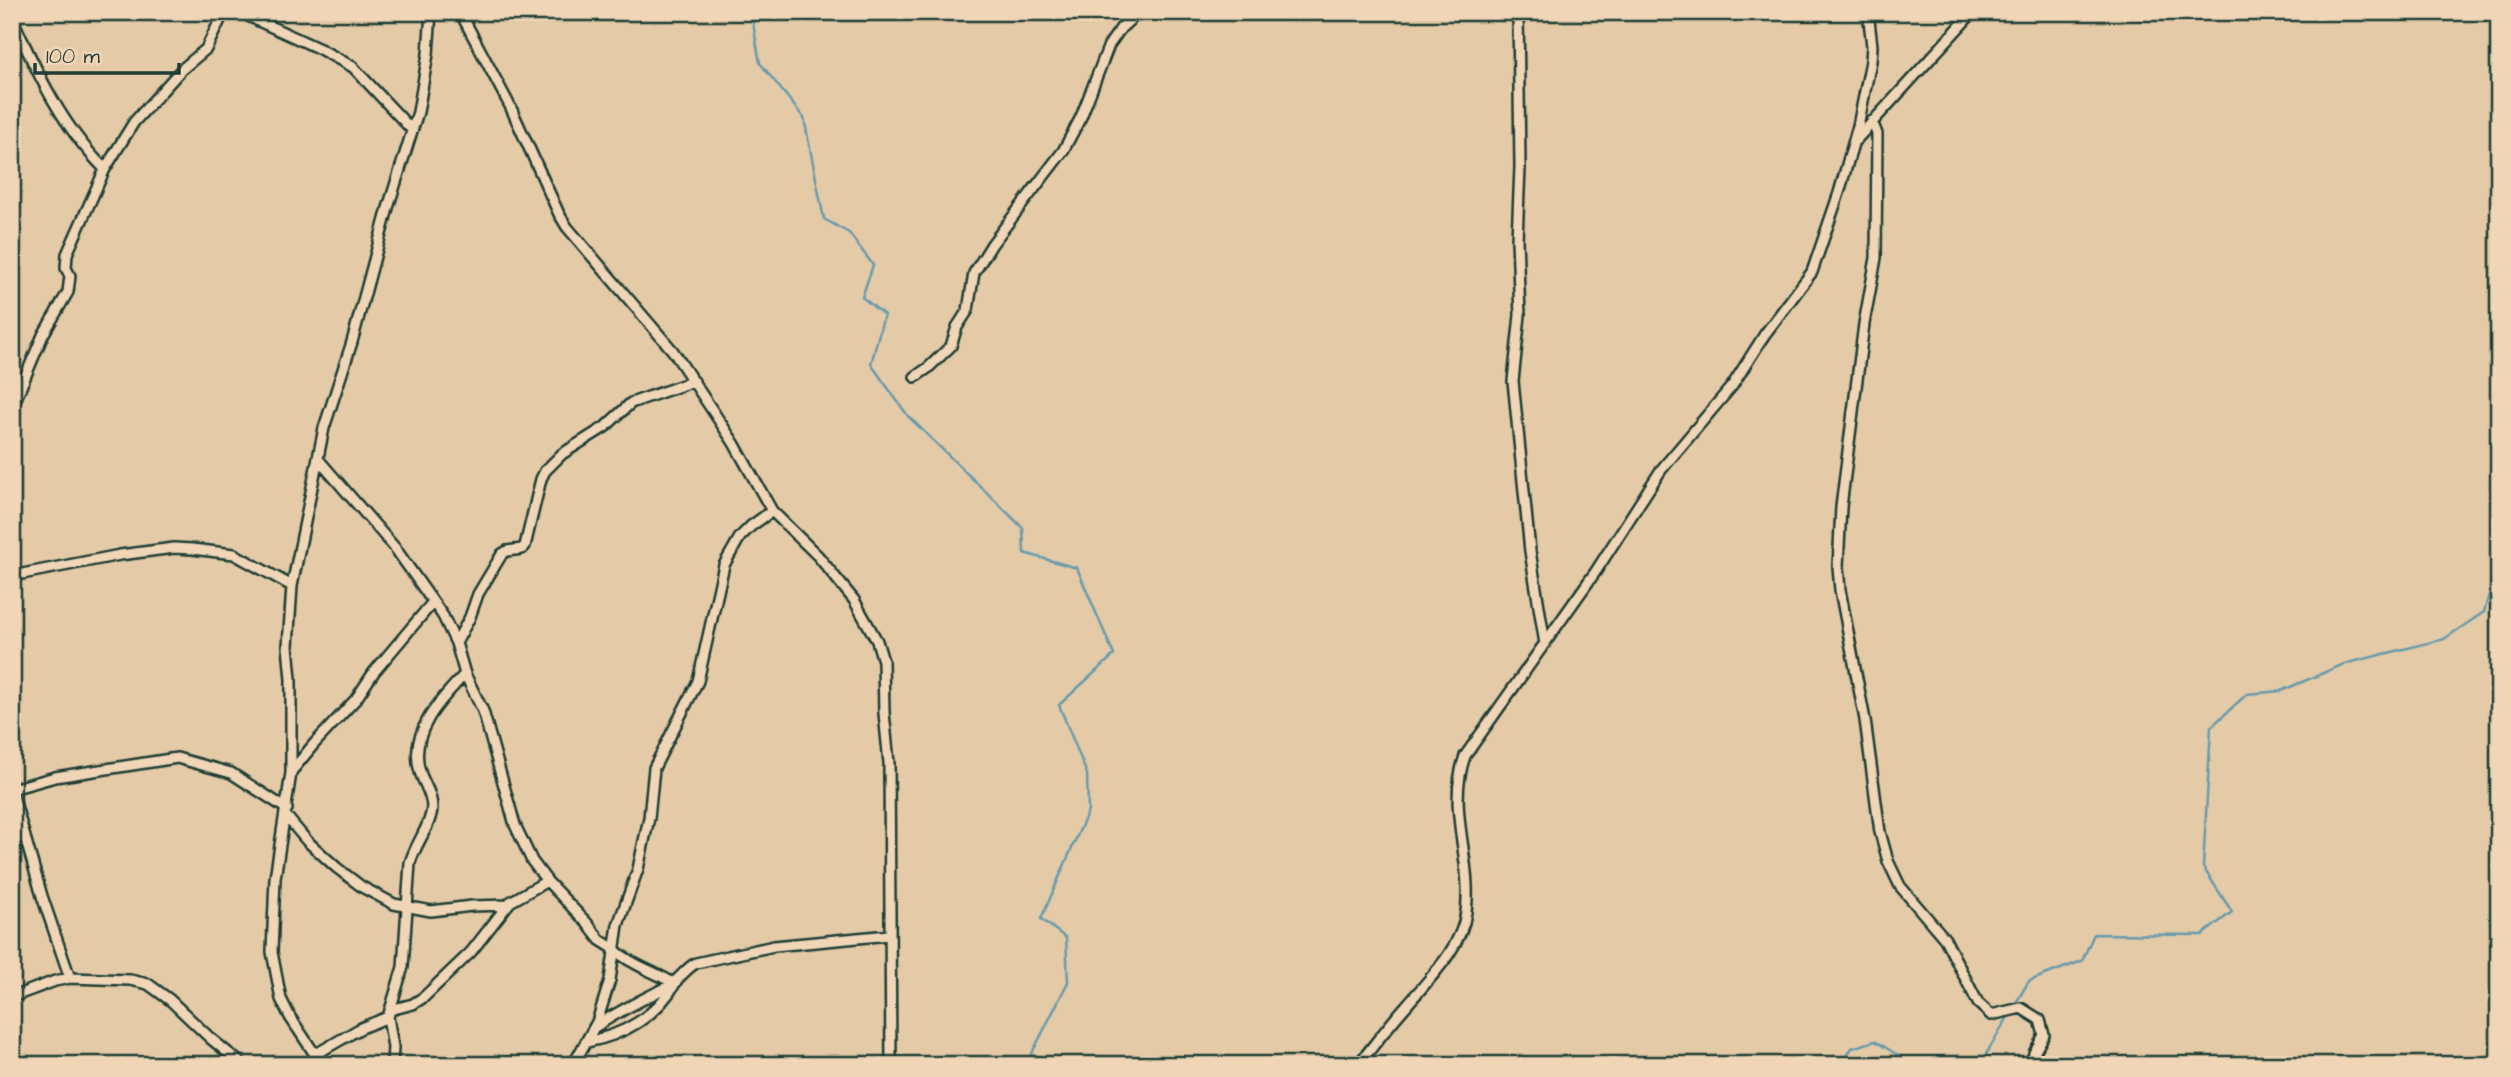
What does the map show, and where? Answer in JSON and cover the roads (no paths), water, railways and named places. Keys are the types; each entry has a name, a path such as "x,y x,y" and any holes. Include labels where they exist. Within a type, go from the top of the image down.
{"street":[{"path":"12,408 43,334 68,292 70,276 66,268 67,254 105,169 145,109 181,70 206,49 224,12"},
{"path":"239,12 353,67 412,130"},
{"path":"322,1065 285,1007 278,988 272,952 274,888 291,773 291,679 288,646 292,586 324,428 352,342 412,130 428,54 431,12"},
{"path":"460,12 511,108 559,214 577,239 673,351 734,443 772,511 841,582 866,619 881,653 889,763 891,1065"},
{"path":"915,377 951,346 957,327 968,310 974,273 1008,222 1063,151 1081,117 1109,45 1121,28 1139,12"},
{"path":"1518,12 1520,167 1517,253 1520,315 1513,381 1532,564 1545,645"},
{"path":"1358,1065 1447,957 1465,919 1467,895 1458,821 1461,769 1476,739 1545,645 1661,470 1732,386 1769,327 1812,272 1858,127 1871,61 1868,12"},
{"path":"1851,146 1973,12"},
{"path":"12,18 56,106 78,141 105,169"},
{"path":"1872,121 1877,134 1876,258 1864,324 1841,507 1838,567 1842,604 1865,720 1880,832 1893,875 1945,939 1978,1003 1991,1015 2021,1008 2040,1020 2044,1035 2031,1065"},
{"path":"456,643 470,617 478,594 502,554 525,546 538,489 545,471 562,454 605,427 631,403 694,381"},
{"path":"318,459 395,548 433,602 456,643 465,674 489,727 515,825 532,861 600,940 632,964 675,981"},
{"path":"573,1065 594,1028 610,980 618,925 638,869 645,840 654,768 698,681 724,565 740,537 772,511"},
{"path":"12,576 120,555 174,548 234,554 292,586"},
{"path":"291,773 356,699 374,672 433,602"},
{"path":"392,1065 389,1013 403,967 410,863 432,804 418,765 419,740 424,725 439,702 465,674"},
{"path":"70,978 42,897 12,790 55,776 177,758 231,773 286,813 321,855 350,878 386,900 407,907 434,911 472,905 508,905"},
{"path":"316,1054 429,993 471,952 508,905 547,881"},
{"path":"587,1042 613,1036 643,1019 666,997 675,981 696,963 774,946 889,935"},
{"path":"12,997 70,978 130,980 148,984 243,1065"},
{"path":"594,1028 675,981"}],"waterway":[{"path":"751,12 760,63 804,118 824,219 849,233 873,265 862,297 884,315 871,364 908,416 1023,528 1024,553 1077,568 1114,655 1059,705 1087,774 1088,811 1041,919 1066,938 1068,982 1026,1065"},
{"path":"2014,1006 2029,981 2082,961 2094,934 2202,935 2232,912 2203,867 2211,727 2247,694 2281,691 2344,664 2444,639 2484,612 2499,560"},
{"path":"1968,1065 1985,1056 2009,1015"},
{"path":"1840,1065 1852,1048 1875,1041 1914,1065"}]}
